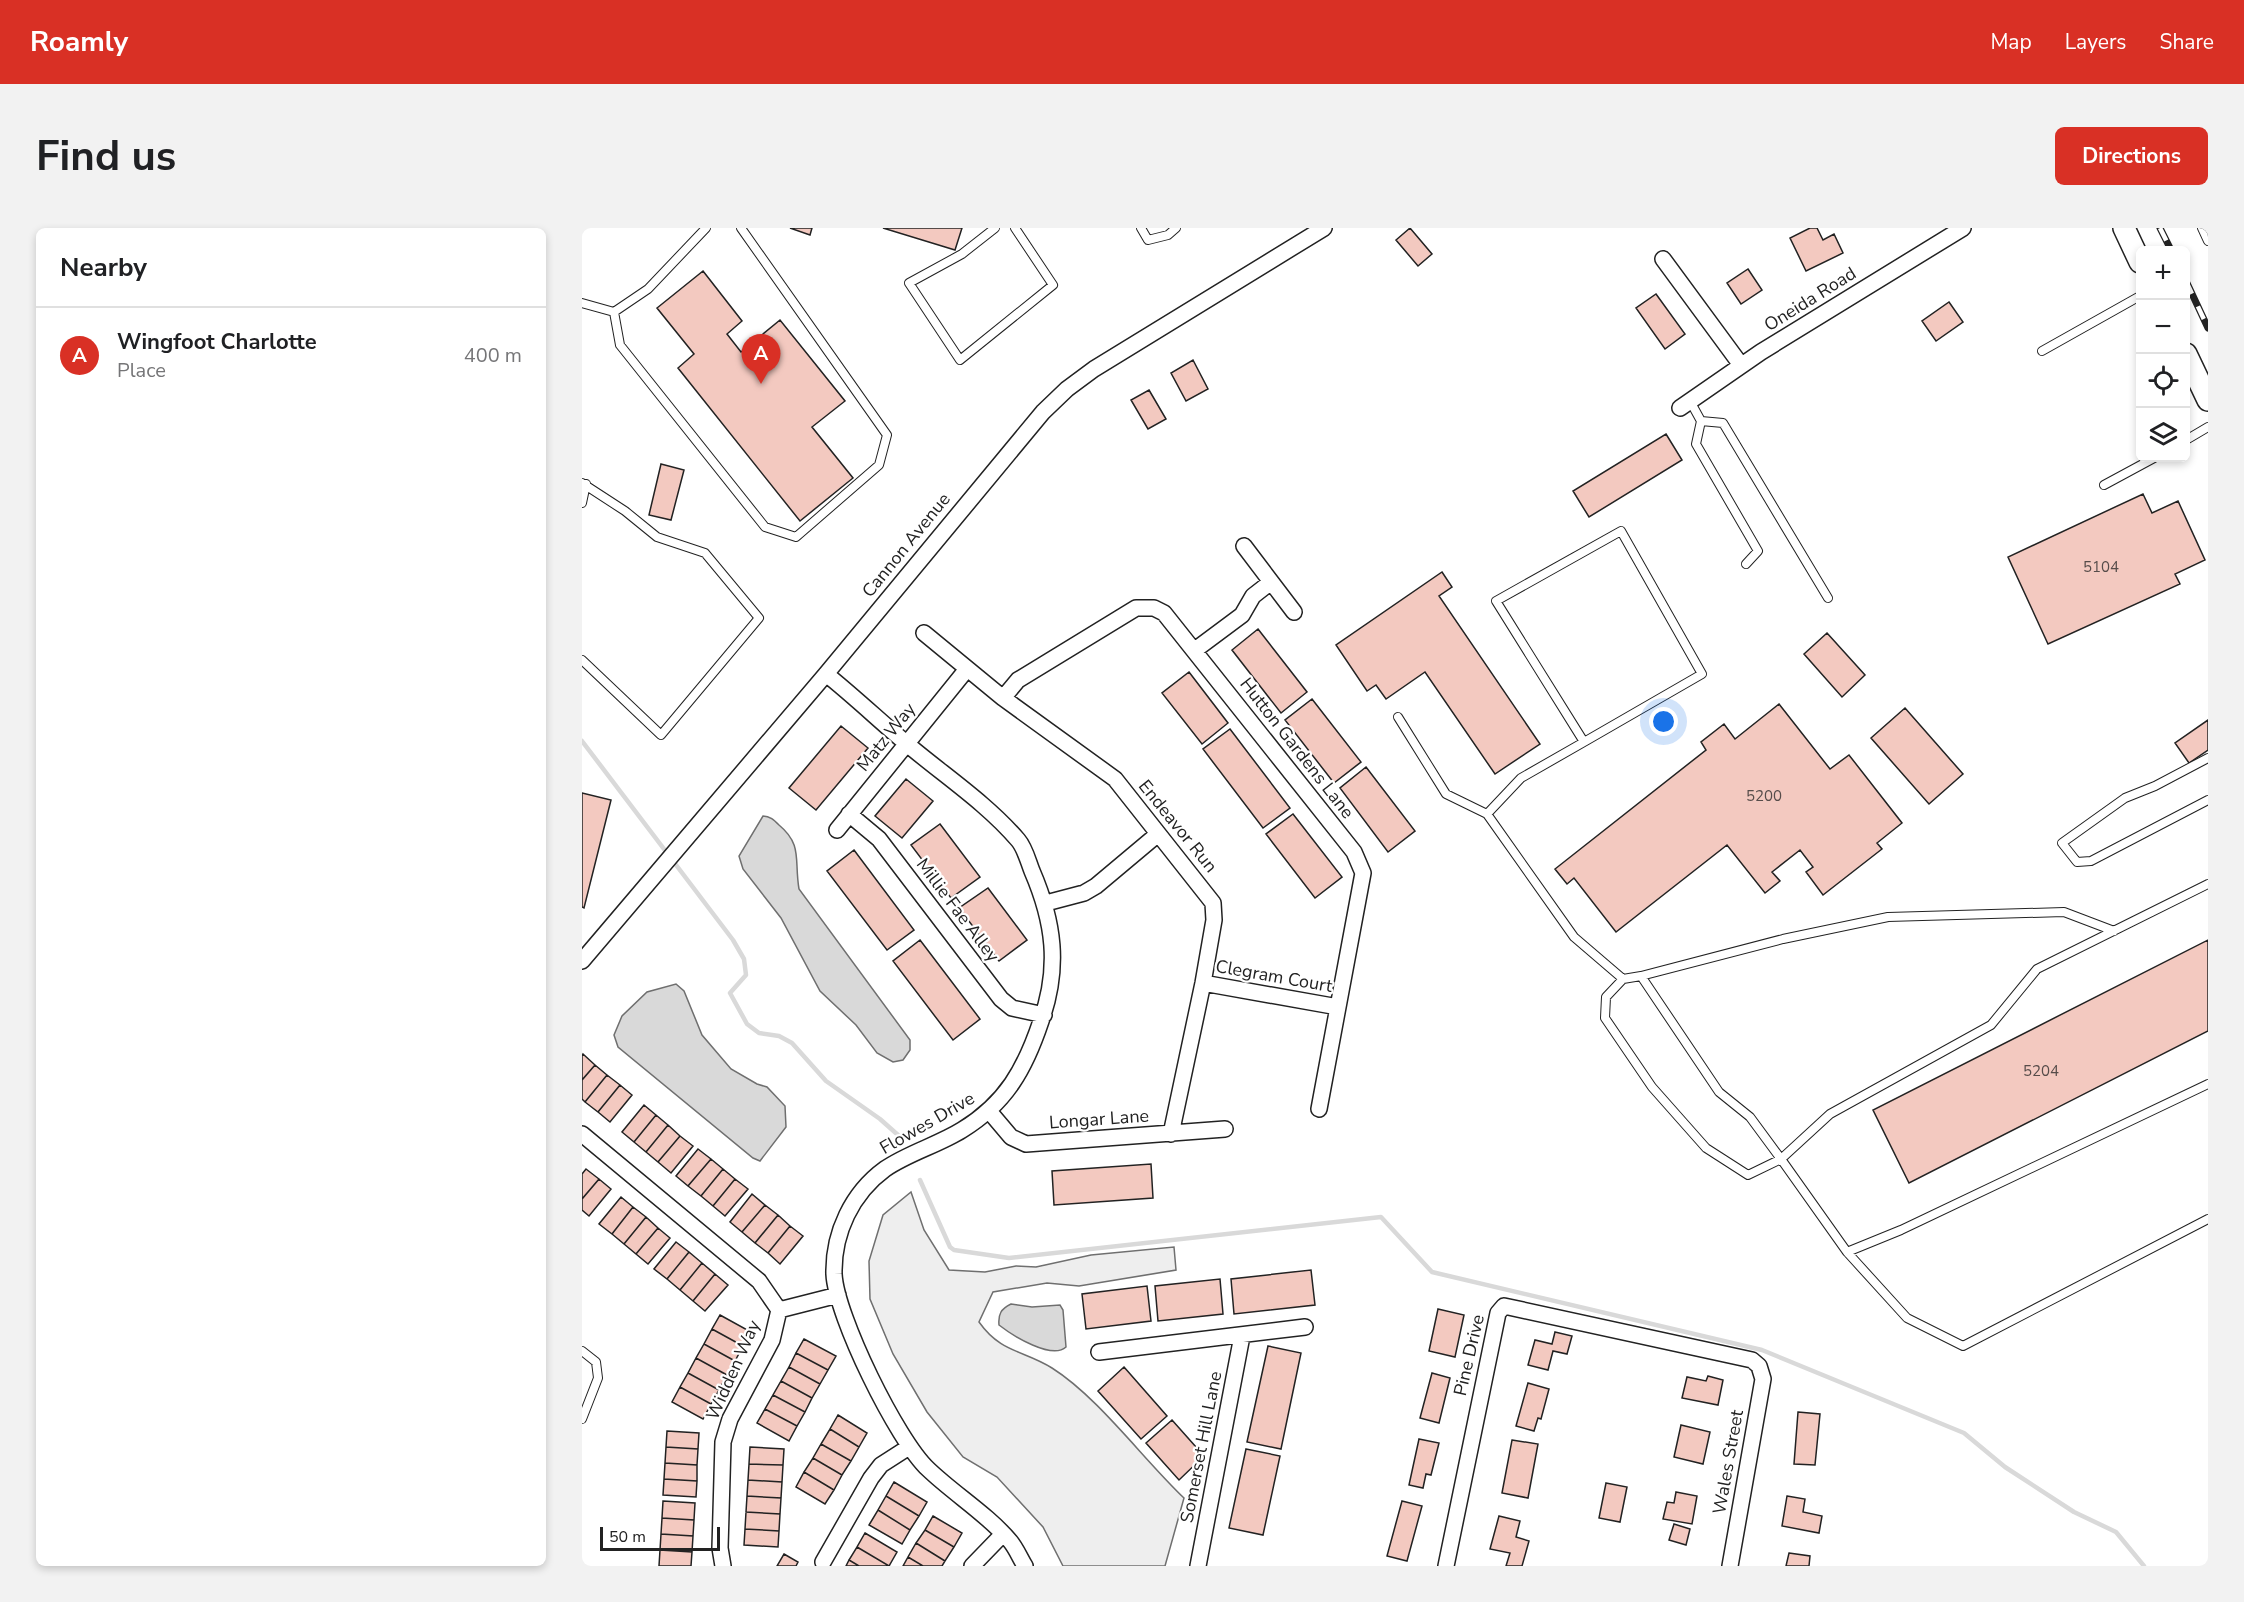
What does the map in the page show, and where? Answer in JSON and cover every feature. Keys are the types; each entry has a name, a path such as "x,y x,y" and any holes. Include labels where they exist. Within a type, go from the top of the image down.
{"main road":[{"path":"2124,228 2136,254"},
{"path":"2190,362 2208,400"}],"street":[{"name":"Cannon Avenue","path":"582,961 826,674 1024,431 1067,389 1094,369 1324,228"},
{"name":"Oneida Road","path":"1685,404 1742,365 1963,228"},
{"path":"1663,259 1742,365"},
{"path":"1244,546 1294,612"},
{"path":"1195,650 1242,615 1253,596 1271,582"},
{"name":"Hutton Gardens Lane","path":"1003,698 1018,680 1136,608 1154,608 1164,613 1195,650 1354,852 1363,873 1319,1110"},
{"name":"Endeavor Run","path":"924,633 1003,698 1115,779 1213,903 1214,920 1203,983 1171,1134"},
{"name":"Matz Way","path":"837,830 967,669"},
{"name":"Flowes Drive","path":"826,674 993,814 1020,842 1046,903 1054,956 1044,1015 1030,1055 1016,1081 989,1111 962,1130 886,1168 866,1186 851,1206 841,1228 834,1275 838,1295 859,1351 909,1447 926,1467 1012,1542 1025,1566"},
{"name":"Millie Fae Alley","path":"849,814 879,840 1001,999 1012,1008 1044,1015"},
{"path":"1046,903 1084,893 1096,886 1158,834"},
{"name":"Clegram Court","path":"1203,983 1338,1007"},
{"name":"Longar Lane","path":"989,1111 1011,1137 1026,1144 1225,1129"},
{"name":"Widden Way","path":"582,1134 759,1281 779,1310 772,1340 730,1419 723,1442 720,1548 723,1566"},
{"path":"779,1310 838,1295"},
{"name":"Pine Drive","path":"1446,1566 1499,1308 1504,1306 1639,1334 1752,1360 1759,1366"},
{"path":"1099,1352 1305,1327"},
{"name":"Somerset Hill Lane","path":"1198,1566 1242,1336"},
{"name":"Wales Street","path":"1730,1566 1763,1379 1759,1366"},
{"path":"822,1562 871,1478 881,1465 909,1447"},
{"path":"972,1566 1002,1534"}],"lane":[{"path":"582,303 614,312 648,289 706,228"},
{"path":"614,312 620,345 765,527 796,537 879,465 887,435 741,228"},
{"path":"995,228 962,254 909,283 960,360 1053,285 1015,228"},
{"path":"1141,228 1148,240 1168,235 1176,228"},
{"path":"2202,228 2208,241"},
{"path":"2042,351 2136,298"},
{"path":"1685,404 1701,421 1723,423 1828,598"},
{"path":"1701,421 1696,444 1758,550 1746,564"},
{"path":"2190,438 2208,428"},
{"path":"2104,485 2147,462"},
{"path":"582,503 584,484 657,537 705,553 759,618 662,735 582,660"},
{"path":"1487,814 1521,778 1584,742 1702,674 1621,531 1497,601 1584,742"},
{"path":"1398,717 1446,794 1487,814 1574,937 1623,979"},
{"path":"2208,758 2155,786 2125,798 2062,843 2078,862 2091,861 2208,800"},
{"path":"2114,931 2064,912 1888,917 1783,939 1623,979 1606,997 1605,1017 1652,1087 1706,1148 1748,1174 1781,1159 1830,1114 1991,1024 2037,969 2114,931 2208,884"},
{"path":"1641,976 1719,1092 1750,1117 1847,1252 1906,1318 1963,1346 2208,1219"},
{"path":"1847,1252 1901,1230 2208,1084"},
{"path":"582,1351 596,1362 598,1378 582,1419"}],"shaded area":[{"path":"763,816 774,820 792,839 795,846 799,889 910,1040 910,1050 903,1060 893,1062 877,1053 856,1025 820,991 781,918 743,869 739,856"},
{"path":"676,984 684,991 702,1035 731,1069 767,1087 785,1106 786,1127 760,1161 753,1158 618,1047 614,1035 622,1016 647,992"},
{"path":"911,1192 924,1230 949,1270 985,1272 1016,1266 1036,1267 1091,1255 1174,1247 1176,1270 1079,1286 1047,1283 993,1292 979,1322 996,1340 1052,1368 1069,1380 1103,1412 1184,1498 1165,1566 1063,1566 1043,1527 997,1477 963,1457 927,1412 893,1354 870,1299 869,1261 883,1215"},
{"path":"1011,1304 1032,1307 1060,1305 1063,1310 1066,1347 1052,1351 1042,1349 1013,1335 999,1325 1001,1312"}],"building":[{"path":"790,228 812,228 810,235"},
{"path":"883,228 962,228 955,250"},
{"path":"1410,228 1432,254 1418,266 1396,240"},
{"path":"1810,228 1817,228 1823,240 1834,234 1843,253 1806,271 1790,238"},
{"path":"1748,269 1762,290 1741,304 1727,283"},
{"path":"703,271 742,321 727,334 741,352 780,320 845,401 812,427 853,478 800,521 678,368 694,354 657,308"},
{"path":"1656,294 1685,334 1665,349 1636,308"},
{"path":"1949,302 1963,322 1936,341 1922,321"},
{"path":"1193,360 1208,389 1186,401 1171,373"},
{"path":"1149,390 1166,419 1148,429 1131,400"},
{"path":"1666,434 1682,460 1589,517 1573,491"},
{"path":"661,464 684,470 671,520 649,515"},
{"path":"2143,494 2152,513 2178,501 2205,560 2175,574 2180,584 2048,644 2008,557"},
{"path":"1442,572 1452,587 1439,596 1540,744 1495,774 1425,672 1386,699 1376,685 1367,691 1336,645"},
{"path":"1258,629 1307,692 1281,713 1232,650"},
{"path":"1827,633 1865,675 1842,697 1804,654"},
{"path":"1189,672 1228,723 1202,744 1162,693"},
{"path":"1312,699 1361,762 1334,783 1285,720"},
{"path":"1779,704 1830,769 1849,755 1902,823 1877,843 1882,849 1823,895 1806,872 1813,867 1800,850 1772,872 1780,881 1765,893 1727,845 1616,932 1574,878 1567,884 1555,869 1706,750 1701,742 1724,724 1735,739"},
{"path":"1905,708 1963,774 1929,804 1871,738"},
{"path":"2208,720 2208,750 2189,763 2175,743"},
{"path":"841,726 868,748 816,810 789,788"},
{"path":"1230,729 1290,808 1263,828 1203,749"},
{"path":"1366,767 1415,831 1388,852 1340,788"},
{"path":"906,779 933,801 902,838 875,816"},
{"path":"582,793 611,800 584,908 582,907"},
{"path":"1293,814 1342,877 1315,898 1266,834"},
{"path":"940,824 980,877 951,898 911,845"},
{"path":"854,850 914,930 887,950 827,871"},
{"path":"988,888 1027,940 999,961 959,908"},
{"path":"920,940 980,1019 953,1040 893,961"},
{"path":"2208,940 2208,1031 1909,1183 1873,1110"},
{"path":"583,1054 595,1065 582,1080 582,1056"},
{"path":"595,1065 607,1075 585,1102 582,1099 582,1080"},
{"path":"607,1075 620,1085 598,1112 585,1102"},
{"path":"620,1085 632,1095 610,1122 598,1112"},
{"path":"644,1105 656,1115 634,1142 622,1132"},
{"path":"656,1115 668,1125 646,1152 634,1142"},
{"path":"668,1125 680,1136 658,1162 646,1152"},
{"path":"680,1136 693,1146 671,1173 658,1162"},
{"path":"698,1149 711,1159 688,1186 676,1176"},
{"path":"711,1159 723,1169 701,1196 688,1186"},
{"path":"1151,1164 1153,1198 1054,1205 1052,1171"},
{"path":"586,1169 599,1179 582,1199 582,1174"},
{"path":"723,1169 735,1179 713,1206 701,1196"},
{"path":"599,1179 611,1189 589,1216 582,1210 582,1199"},
{"path":"735,1179 748,1189 725,1216 713,1206"},
{"path":"752,1194 765,1205 742,1232 730,1222"},
{"path":"621,1197 633,1207 612,1234 599,1224"},
{"path":"765,1205 778,1215 755,1243 742,1232"},
{"path":"633,1207 646,1217 624,1244 612,1234"},
{"path":"778,1215 790,1226 768,1253 755,1243"},
{"path":"646,1217 658,1228 636,1254 624,1244"},
{"path":"790,1226 803,1236 780,1264 768,1253"},
{"path":"658,1228 670,1238 648,1264 636,1254"},
{"path":"676,1242 689,1252 667,1279 654,1269"},
{"path":"689,1252 702,1263 680,1290 667,1279"},
{"path":"702,1263 715,1274 693,1301 680,1290"},
{"path":"1311,1270 1315,1305 1234,1314 1231,1279"},
{"path":"715,1274 728,1285 705,1311 693,1301"},
{"path":"1220,1279 1223,1314 1158,1321 1155,1286"},
{"path":"1147,1286 1151,1321 1086,1329 1082,1294"},
{"path":"1438,1309 1464,1315 1455,1357 1429,1351"},
{"path":"720,1315 751,1332 743,1346 712,1329"},
{"path":"712,1329 743,1346 735,1361 704,1344"},
{"path":"1555,1332 1572,1336 1567,1354 1553,1351 1548,1370 1528,1365 1535,1340 1552,1344"},
{"path":"804,1339 836,1356 828,1370 796,1353"},
{"path":"704,1344 735,1361 727,1375 696,1358"},
{"path":"1268,1346 1301,1353 1281,1449 1247,1442"},
{"path":"796,1353 828,1370 820,1384 789,1367"},
{"path":"696,1358 727,1375 719,1390 688,1373"},
{"path":"789,1367 820,1384 812,1398 781,1381"},
{"path":"1124,1367 1167,1416 1141,1439 1098,1391"},
{"path":"688,1373 719,1390 711,1404 680,1387"},
{"path":"1432,1373 1450,1378 1439,1423 1420,1418"},
{"path":"1708,1376 1723,1380 1718,1405 1682,1398 1687,1377 1706,1381"},
{"path":"781,1381 812,1398 805,1412 773,1395"},
{"path":"1528,1383 1549,1389 1541,1419 1538,1418 1534,1431 1516,1426"},
{"path":"680,1387 711,1404 703,1419 672,1402"},
{"path":"773,1395 805,1412 797,1426 765,1409"},
{"path":"765,1409 797,1426 789,1441 757,1423"},
{"path":"1798,1412 1820,1414 1815,1465 1794,1464"},
{"path":"838,1415 867,1433 859,1447 830,1429"},
{"path":"1172,1420 1204,1456 1179,1480 1146,1443"},
{"path":"1681,1425 1710,1432 1703,1464 1674,1457"},
{"path":"830,1429 859,1447 851,1461 821,1444"},
{"path":"667,1431 699,1433 698,1449 666,1447"},
{"path":"1419,1439 1439,1443 1431,1475 1426,1474 1423,1488 1409,1485"},
{"path":"1512,1440 1538,1444 1528,1498 1502,1493"},
{"path":"821,1444 851,1461 842,1475 813,1458"},
{"path":"666,1447 698,1449 697,1465 665,1463"},
{"path":"750,1447 784,1449 783,1465 749,1464"},
{"path":"1246,1449 1280,1456 1263,1535 1229,1528"},
{"path":"813,1458 842,1475 834,1490 804,1472"},
{"path":"665,1463 697,1465 697,1481 664,1479"},
{"path":"749,1464 783,1465 782,1482 748,1480"},
{"path":"804,1472 834,1490 825,1504 796,1487"},
{"path":"664,1479 697,1481 696,1497 663,1495"},
{"path":"748,1480 782,1482 781,1498 747,1496"},
{"path":"894,1482 927,1502 919,1516 886,1496"},
{"path":"1606,1483 1627,1487 1620,1522 1599,1518"},
{"path":"1676,1492 1697,1496 1692,1524 1663,1519 1667,1502 1674,1503"},
{"path":"747,1496 781,1498 780,1514 746,1512"},
{"path":"886,1496 919,1516 910,1530 878,1510"},
{"path":"1787,1496 1805,1499 1803,1512 1822,1516 1819,1533 1782,1526"},
{"path":"663,1501 695,1503 694,1520 662,1518"},
{"path":"1402,1501 1422,1506 1407,1561 1387,1556"},
{"path":"878,1510 910,1530 902,1544 869,1525"},
{"path":"746,1512 780,1514 779,1531 745,1529"},
{"path":"933,1516 962,1533 954,1547 925,1530"},
{"path":"1499,1516 1520,1521 1516,1537 1529,1541 1522,1566 1506,1566 1510,1553 1490,1549"},
{"path":"662,1518 694,1520 693,1536 661,1534"},
{"path":"1674,1524 1690,1529 1686,1545 1669,1540"},
{"path":"745,1529 779,1531 778,1547 744,1545"},
{"path":"925,1530 954,1547 945,1561 916,1543"},
{"path":"865,1533 897,1552 889,1566 857,1547"},
{"path":"661,1534 693,1536 692,1552 660,1550"},
{"path":"916,1543 945,1561 942,1566 923,1566 908,1557"},
{"path":"857,1547 889,1566 859,1566 849,1560"},
{"path":"660,1550 692,1552 691,1566 659,1566"},
{"path":"1789,1553 1810,1556 1809,1566 1786,1566"},
{"path":"784,1554 798,1562 796,1566 777,1566"},
{"path":"908,1557 923,1566 903,1566"},
{"path":"849,1560 859,1566 846,1566"}],"waterway":[{"path":"582,741 733,940 744,959 746,975 730,993 747,1024 759,1033 779,1036 792,1043 826,1081 880,1119 898,1135"},
{"path":"920,1180 950,1247 954,1250 1009,1258 1381,1217 1432,1272 1762,1350 1964,1433 2005,1467 2074,1512 2116,1532 2144,1566"}],"railway":[{"path":"2160,228 2169,246"},
{"path":"2190,290 2208,328"}],"place":[{"name":"Wingfoot Charlotte","path":"761,384"}]}
